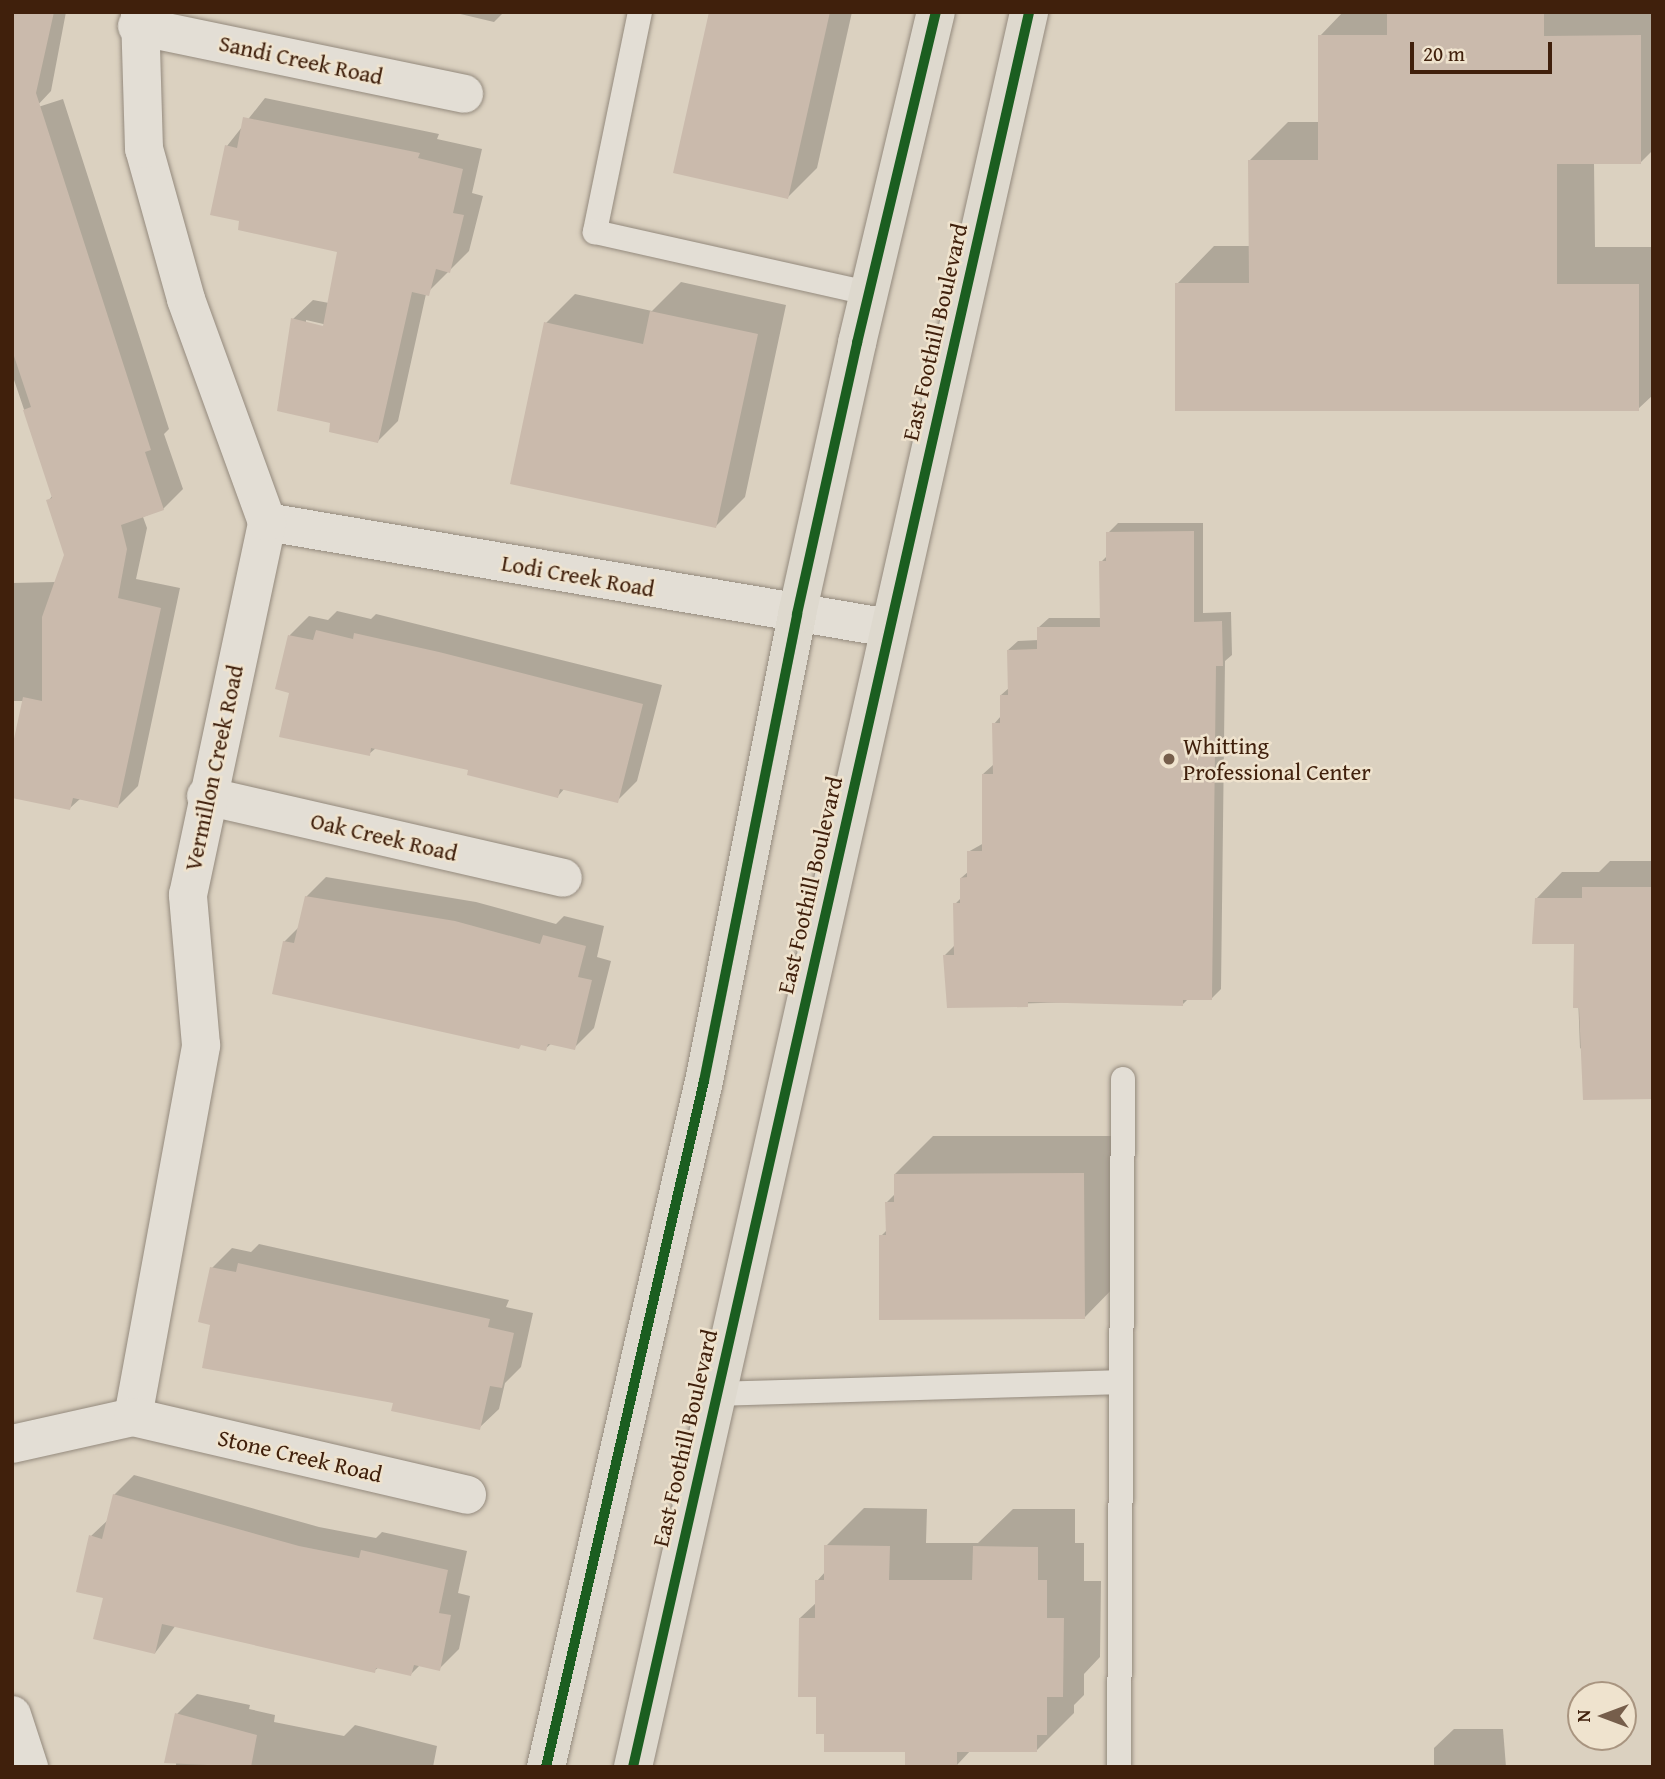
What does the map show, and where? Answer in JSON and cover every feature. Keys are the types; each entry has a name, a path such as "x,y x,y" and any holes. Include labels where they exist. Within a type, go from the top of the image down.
{"main road":[{"path":"546,1767 704,1082 797,614 936,12"},
{"name":"East Foothill Boulevard","path":"633,1767 1029,12"}],"street":[{"name":"Sandi Creek Road","path":"139,19 464,94"},
{"path":"139,19 144,149 186,299 267,522"},
{"name":"Lodi Creek Road","path":"267,522 889,628"},
{"name":"Vermillon Creek Road","path":"132,1416 201,1045 188,895 206,796 267,522"},
{"name":"Oak Creek Road","path":"206,796 563,878"},
{"path":"12,1444 132,1416"},
{"name":"Stone Creek Road","path":"132,1416 467,1495"},
{"path":"12,1715 29,1767"}],"lane":[{"path":"640,12 595,232 869,293"},
{"path":"1119,1767 1123,1079"},
{"path":"717,1394 1121,1382"}],"building":[{"path":"12,12 54,12 36,93 151,450 145,452 164,510 121,525 127,549 118,598 161,608 118,808 73,798 70,810 12,798 12,748 23,697 42,701 42,617 64,555 46,500 52,498 23,410 31,407 12,350"},
{"path":"709,12 830,12 788,199 673,173"},
{"path":"1387,12 1544,12 1544,36 1641,35 1641,164 1557,164 1557,284 1639,284 1639,411 1175,411 1175,283 1249,283 1248,160 1318,160 1318,35 1387,35"},
{"path":"243,117 420,153 418,158 463,169 453,213 464,215 450,273 436,269 429,296 412,292 378,443 329,432 330,423 277,411 291,318 323,326 337,252 238,230 239,221 210,215 225,145 237,148"},
{"path":"650,311 758,334 716,528 510,484 544,322 643,344"},
{"name":"Whitting Professional Center","path":"1194,531 1194,622 1222,621 1223,666 1216,666 1212,1000 1183,1000 1183,1006 1028,1002 1028,1007 947,1008 943,955 954,955 953,903 960,903 960,878 967,877 967,851 982,851 982,774 993,774 992,723 1000,723 1000,695 1008,695 1007,650 1037,649 1037,627 1100,627 1099,561 1106,561 1106,532"},
{"path":"316,630 353,639 354,633 439,652 643,704 618,803 560,789 558,798 467,775 468,770 371,748 370,756 279,737 289,693 275,689 288,635 313,640"},
{"path":"1582,887 1653,887 1653,1099 1583,1100 1579,1008 1573,1008 1574,944 1532,944 1535,898 1582,898"},
{"path":"305,896 455,921 540,944 543,935 586,946 578,977 592,980 575,1050 548,1044 546,1051 521,1045 519,1049 272,994 283,941 294,943"},
{"path":"1084,1173 1085,1319 879,1320 879,1235 886,1235 885,1202 894,1202 894,1174"},
{"path":"238,1263 490,1319 488,1327 514,1333 502,1388 490,1386 480,1430 391,1411 393,1403 202,1368 210,1325 198,1322 210,1267 236,1272"},
{"path":"113,1494 299,1546 359,1558 361,1550 448,1570 439,1613 451,1615 440,1671 414,1665 411,1676 376,1668 375,1673 162,1624 155,1654 93,1639 103,1598 76,1592 89,1535 102,1539"},
{"path":"824,1545 890,1546 889,1580 972,1580 973,1546 1038,1547 1038,1580 1047,1580 1047,1618 1064,1618 1063,1697 1047,1697 1047,1735 1037,1735 1037,1752 957,1752 957,1767 905,1767 905,1752 824,1752 824,1734 816,1734 816,1697 798,1697 799,1618 815,1618 815,1580 824,1580"},
{"path":"175,1713 257,1735 251,1767 164,1763"}],"cycle path":[{"path":"546,1767 704,1081 797,614 857,343 936,12"},
{"path":"633,1767 1029,12"}],"place":[{"name":"Whitting Professional Center","path":"1169,759"}]}
